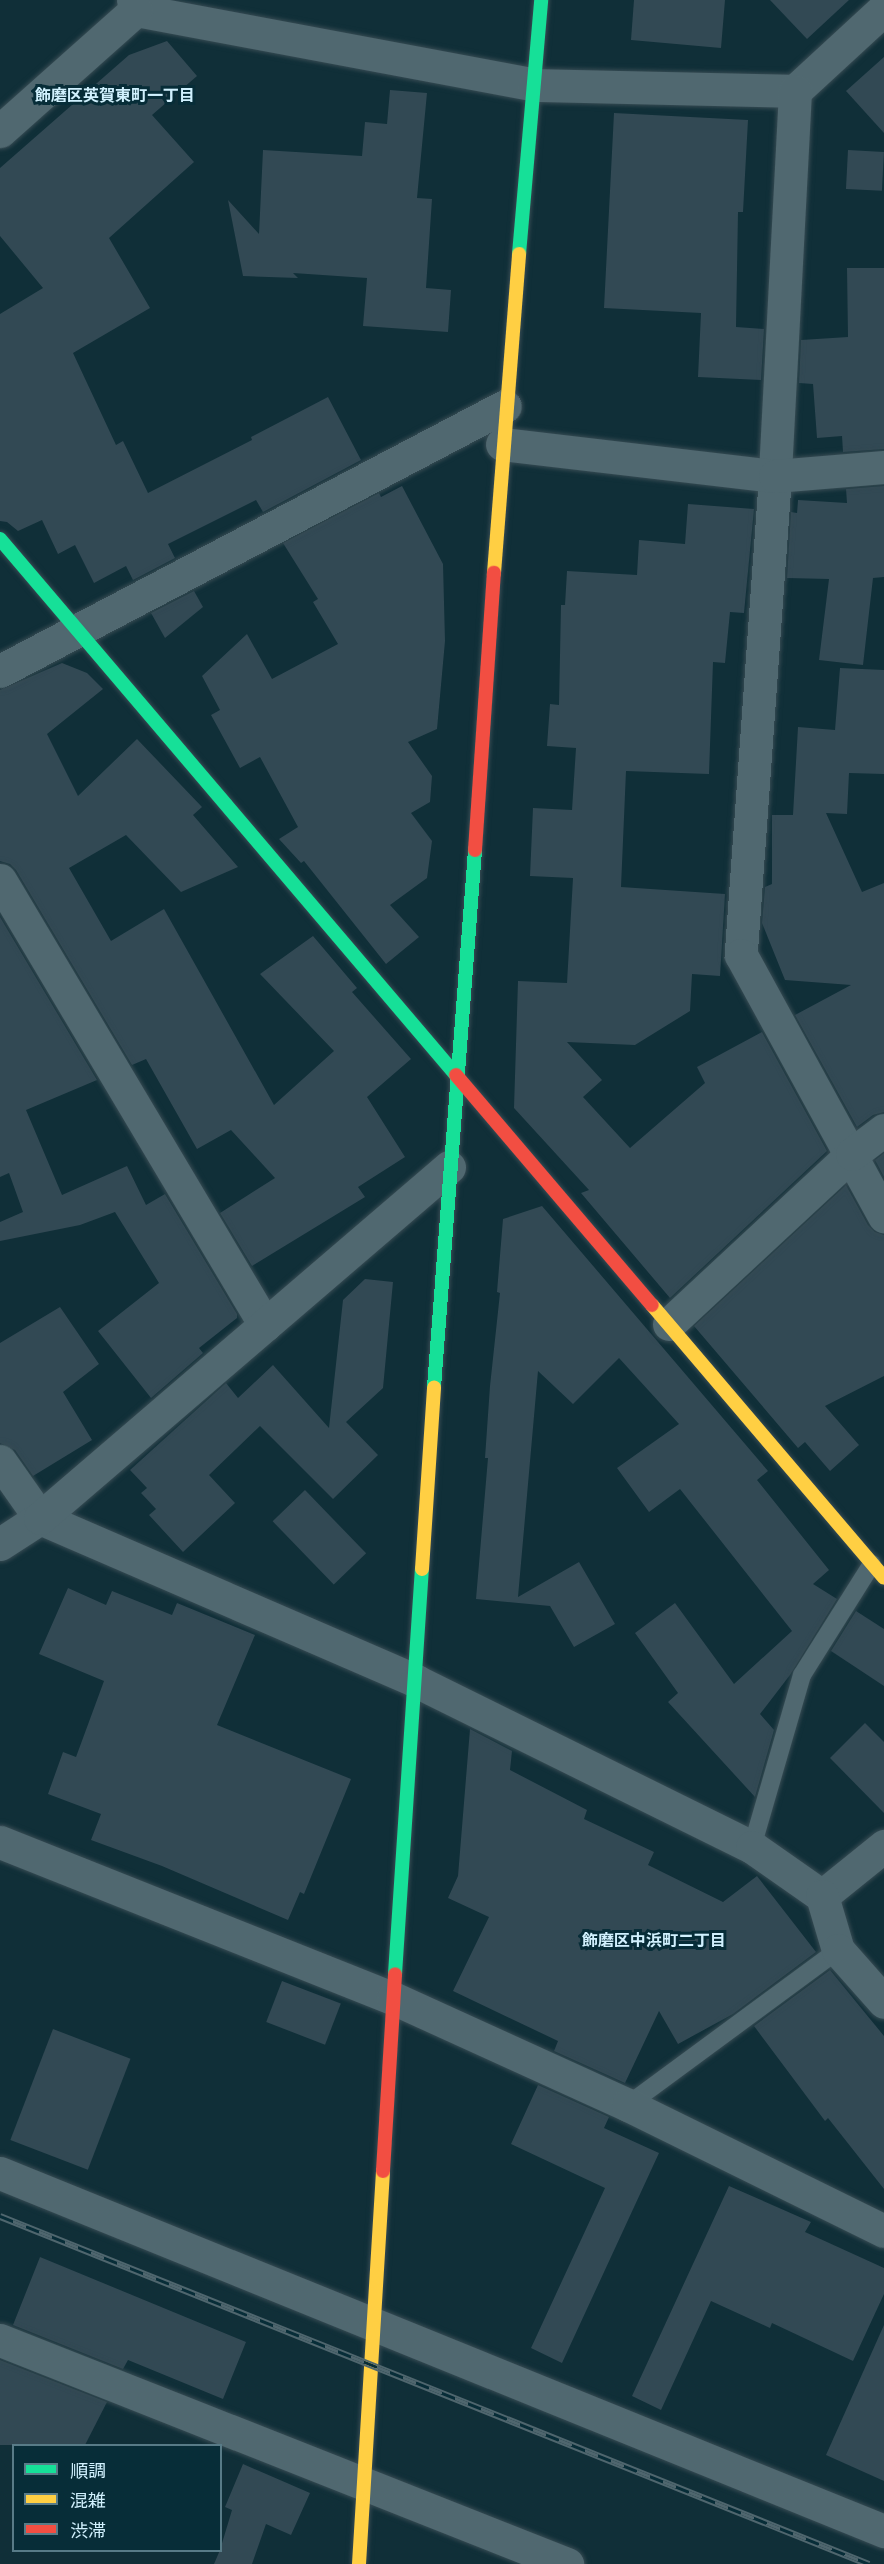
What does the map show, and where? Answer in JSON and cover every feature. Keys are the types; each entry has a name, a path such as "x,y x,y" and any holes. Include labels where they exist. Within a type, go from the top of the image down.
{"street":[{"path":"360,2564 393,1998 449,1167 459,1080 502,444 541,0"},
{"path":"0,131 135,5 535,85 795,91 884,9"},
{"path":"795,91 775,476 741,955 884,1216"},
{"path":"0,671 505,406"},
{"path":"502,444 775,476 884,467"},
{"path":"0,539 80,630 459,1080 880,1567"},
{"path":"0,880 265,1325"},
{"path":"669,1324 852,1154 884,1130"},
{"path":"0,1544 40,1518 449,1167"},
{"path":"0,1461 40,1518 416,1681 752,1847 822,1896 838,1950 884,2002"},
{"path":"0,1842 393,1998 628,2105 884,2230"},
{"path":"822,1896 884,1846"},
{"path":"0,2174 884,2531"},
{"path":"0,2340 567,2564"}],"lane":[{"path":"752,1847 802,1675 880,1567"},
{"path":"628,2105 838,1950"}],"building":[{"path":"634,0 725,0 721,48 631,40"},
{"path":"770,0 849,0 807,39"},
{"path":"167,41 197,76 152,115 194,162 109,238 150,308 73,353 116,445 123,441 148,493 252,440 251,437 328,397 361,460 263,512 256,500 168,544 175,558 133,580 126,566 94,583 75,545 58,554 42,520 18,531 7,522 0,521 0,314 43,288 0,236 0,168 129,55"},
{"path":"884,57 884,133 846,91"},
{"path":"390,90 427,93 417,198 432,199 426,288 451,290 448,332 363,326 367,278 293,273 298,278 243,276 228,200 259,234 263,150 362,156 365,122 387,124"},
{"path":"614,113 748,120 743,212 738,212 736,327 764,329 761,380 698,377 701,313 604,308"},
{"path":"848,150 884,152 882,191 846,189"},
{"path":"847,268 884,268 884,449 843,452 842,436 817,438 813,384 799,383 801,340 848,337"},
{"path":"402,486 443,564 445,641 437,729 408,742 432,776 430,802 411,813 432,841 427,878 390,905 419,937 386,964 304,861 301,863 279,839 298,827 260,757 240,768 211,715 220,710 202,676 247,634 272,679 338,644 313,602 318,599 283,543 379,493 381,497"},
{"path":"884,486 884,577 873,578 863,665 819,660 829,579 787,578 791,512 797,513 798,500 847,503 846,489"},
{"path":"688,504 754,509 744,613 730,612 725,663 713,662 709,774 626,771 621,887 725,894 720,976 692,974 690,1011 635,1045 567,1042 602,1080 583,1097 630,1148 705,1083 697,1067 762,1032 827,1151 670,1298 581,1193 589,1190 514,1108 518,981 567,983 573,878 530,876 533,808 572,810 576,748 547,746 550,704 559,705 561,605 565,605 567,571 637,575 639,540 685,544"},
{"path":"194,591 203,607 165,638 151,613"},
{"path":"62,663 87,673 103,689 47,734 78,796 137,739 202,807 193,815 238,867 181,892 126,835 69,868 111,941 164,909 274,1105 334,1051 260,974 313,936 357,988 352,992 411,1059 367,1097 405,1157 358,1187 365,1197 252,1266 220,1213 275,1178 231,1130 197,1149 146,1059 132,1065 16,870 10,864 0,861 0,690"},
{"path":"840,668 884,670 884,774 849,773 847,814 826,813 862,892 884,883 884,1112 873,1115 857,1127 795,1015 851,985 785,980 762,923 765,887 772,884 772,815 793,815 798,727 835,730"},
{"path":"0,917 97,1080 26,1110 62,1195 127,1166 146,1205 165,1194 237,1314 237,1318 199,1348 203,1353 151,1398 98,1331 159,1283 115,1212 80,1225 0,1241 0,1222 23,1212 9,1173 0,1177"},
{"path":"884,1153 884,1177 875,1160"},
{"path":"846,1185 868,1225 875,1232 884,1235 884,1376 825,1406 859,1445 830,1471 805,1442 798,1448 694,1326"},
{"path":"542,1206 768,1471 757,1480 829,1570 813,1584 837,1599 790,1675 760,1714 774,1730 755,1797 668,1702 678,1693 635,1633 675,1603 734,1684 792,1631 680,1489 649,1512 617,1468 679,1424 619,1358 573,1404 538,1371 518,1597 579,1562 615,1624 574,1647 550,1606 476,1599 488,1458 485,1458 490,1386 500,1293 497,1292 503,1219"},
{"path":"365,1279 393,1282 383,1388 346,1422 378,1455 333,1499 260,1426 209,1475 235,1503 183,1552 149,1515 156,1509 141,1493 147,1488 130,1470 226,1383 238,1398 273,1365 329,1428 343,1300"},
{"path":"60,1307 99,1364 63,1392 92,1440 33,1476 15,1450 0,1443 0,1343"},
{"path":"305,1490 366,1553 334,1585 273,1521"},
{"path":"68,1588 106,1605 112,1591 172,1615 177,1603 255,1635 217,1725 351,1779 304,1894 300,1892 288,1920 162,1866 91,1840 101,1814 48,1794 63,1752 76,1757 104,1681 39,1654"},
{"path":"856,1611 884,1629 884,1686 831,1651"},
{"path":"865,1723 884,1742 884,1813 830,1758"},
{"path":"470,1729 512,1751 510,1770 587,1810 584,1819 654,1852 648,1865 723,1902 757,1876 816,1952 733,2014 678,2044 659,2011 625,2083 554,2051 558,2041 453,1991 489,1917 448,1898 458,1876"},
{"path":"830,1970 884,2036 884,2189 828,2118 825,2121 754,2026"},
{"path":"282,1981 341,2004 325,2045 266,2022"},
{"path":"53,2029 130,2059 88,2170 10,2140"},
{"path":"538,2085 609,2117 604,2128 659,2153 562,2363 531,2348 605,2188 511,2144"},
{"path":"729,2186 811,2222 805,2232 884,2268 884,2294 853,2361 772,2323 770,2328 711,2301 661,2410 632,2396"},
{"path":"40,2257 246,2342 223,2399 128,2360 123,2369 13,2325"},
{"path":"884,2325 884,2481 826,2455"},
{"path":"0,2360 107,2402 86,2444 0,2445"},
{"path":"243,2464 310,2493 291,2535 266,2524 252,2564 214,2564 219,2552 222,2552 222,2543 232,2510 225,2507"}],"railway":[{"path":"0,2216 869,2564"}],"traffic: fast":[{"path":"519,254 541,0"},
{"path":"0,539 456,1075"},
{"path":"434,1387 475,850"},
{"path":"395,1974 422,1569"}],"traffic: slow":[{"path":"494,573 519,254"},
{"path":"652,1305 884,1578"},
{"path":"422,1569 434,1387"},
{"path":"359,2564 383,2171"}],"traffic: jam":[{"path":"475,850 494,573"},
{"path":"456,1075 652,1305"},
{"path":"383,2171 395,1974"}],"district":[{"name":"飾磨区英賀東町一丁目","path":"115,95"},
{"name":"飾磨区中浜町二丁目","path":"654,1940"}]}
